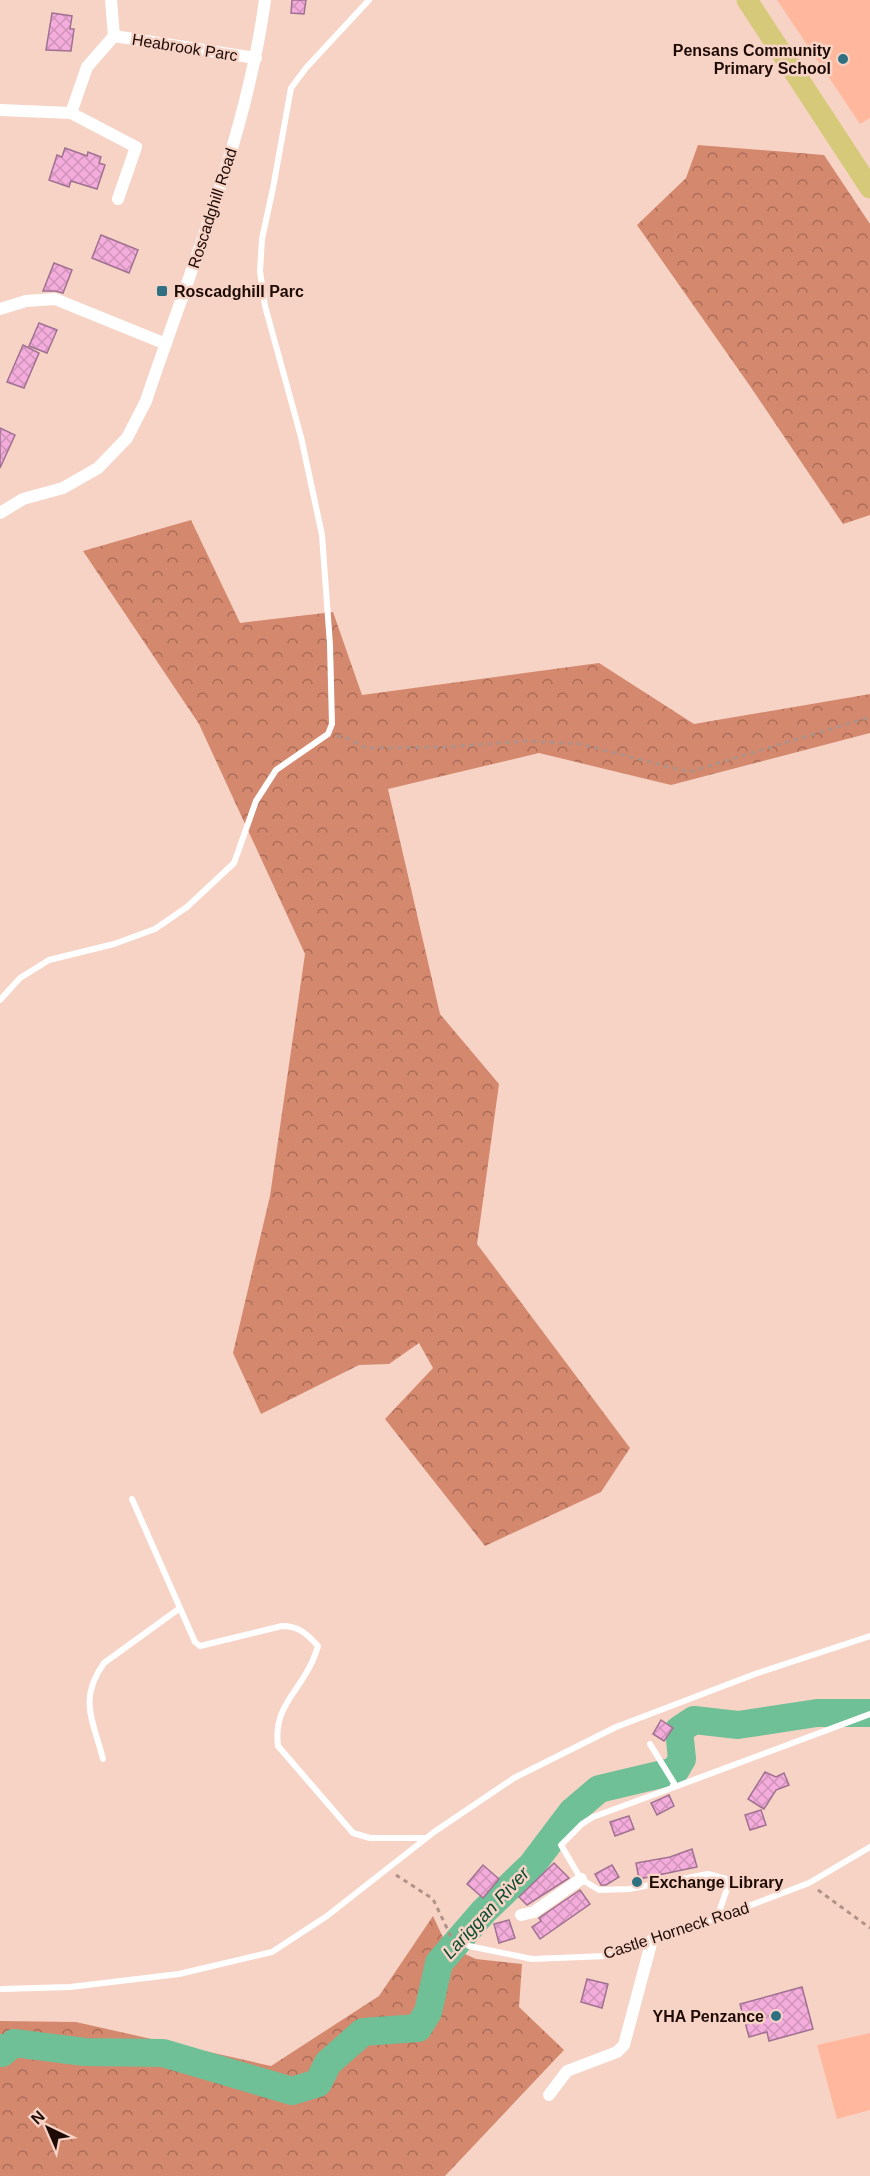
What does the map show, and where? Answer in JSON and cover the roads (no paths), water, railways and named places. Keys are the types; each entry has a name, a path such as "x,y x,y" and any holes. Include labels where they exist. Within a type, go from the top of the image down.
{"highway":[{"path":"747,0 870,188"}],"street":[{"name":"Heabrook Parc","path":"111,0 114,36 256,58"},
{"name":"Roscadghill Road","path":"0,513 23,499 63,488 98,468 127,438 146,401 228,163 256,58 265,0"},
{"path":"71,113 87,67 114,36"},
{"path":"0,110 71,113 135,147 118,199"},
{"path":"0,309 26,301 55,299 166,344"},
{"path":"521,1915 534,1912 581,1879"},
{"path":"549,2096 567,2071 617,2052 624,2045 652,1940"}],"lane":[{"path":"0,1000 20,978 49,960 114,944 155,929 187,908 234,863 256,801 276,770 328,734 332,724 330,645 322,535 301,437 265,306 260,271 262,239 291,88 306,68 369,0"},
{"path":"132,1498 195,1642 200,1646 282,1626 295,1626 318,1646 311,1665 283,1707 277,1737 278,1746 353,1833 370,1838 426,1838"},
{"path":"103,1759 89,1705 90,1688 96,1675 104,1663 180,1608"},
{"path":"2,1989 70,1987 180,1974 272,1952 327,1916 426,1838 514,1778 616,1728 755,1674 870,1636"},
{"path":"717,1918 730,1880 708,1874 629,1889 599,1890 581,1879 561,1845 593,1817 870,1714"},
{"path":"650,1744 673,1786"},
{"name":"Castle Horneck Road","path":"469,1946 532,1959 607,1956 717,1918 808,1883 870,1847"}],"waterway":[{"name":"Lariggan River","path":"0,2048 2,2053 14,2043 85,2052 163,2053 292,2091 318,2083 328,2063 363,2032 418,2028 428,2012 439,1963 484,1911 532,1865 572,1812 599,1789 675,1771 682,1759 679,1730 694,1720 738,1725 817,1713 870,1713"}],"place":[{"name":"Pensans Community Primary School","path":"843,59"},
{"name":"Roscadghill Parc","path":"162,291"},
{"name":"Exchange Library","path":"637,1882"},
{"name":"YHA Penzance","path":"776,2016"}]}
